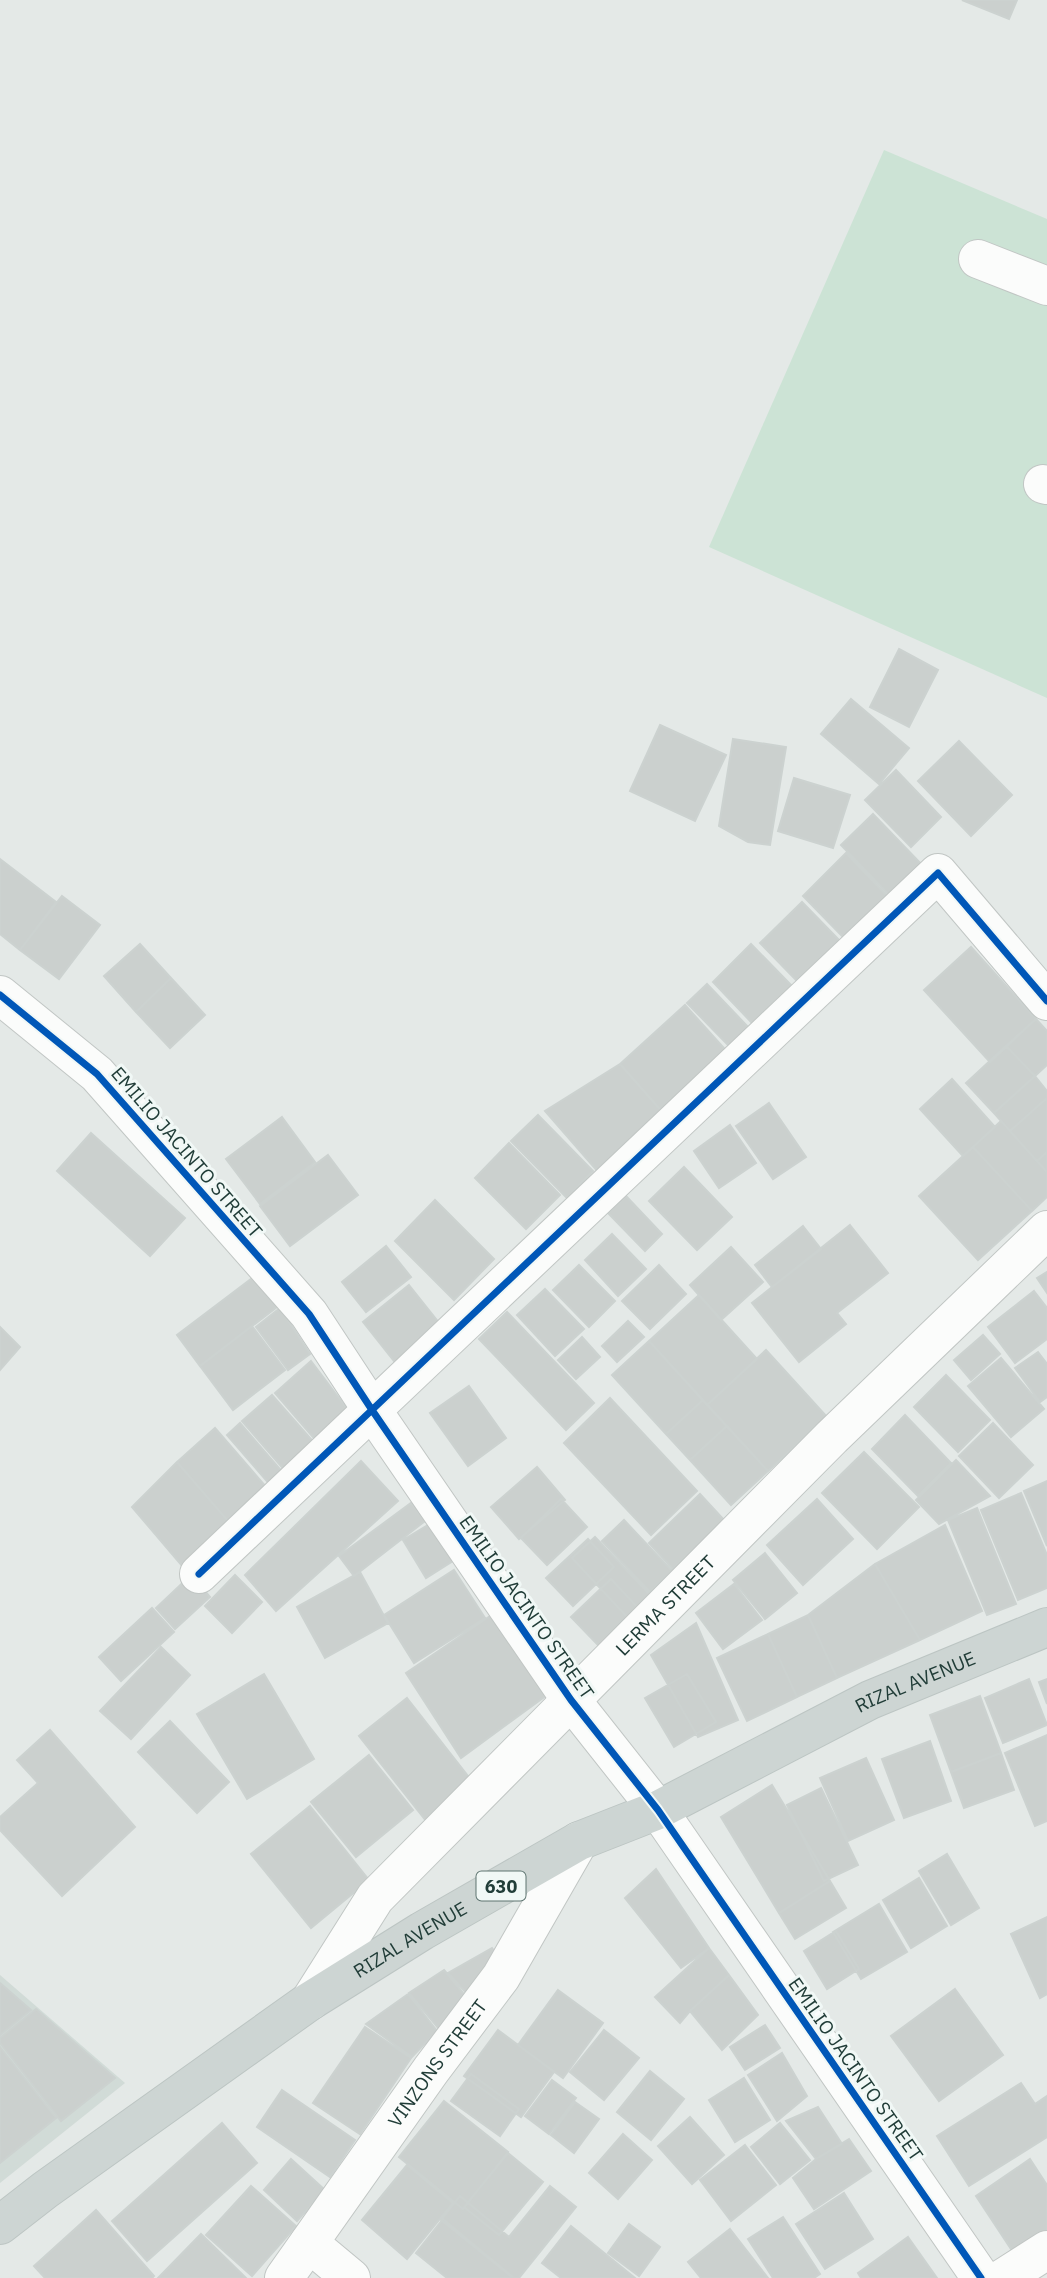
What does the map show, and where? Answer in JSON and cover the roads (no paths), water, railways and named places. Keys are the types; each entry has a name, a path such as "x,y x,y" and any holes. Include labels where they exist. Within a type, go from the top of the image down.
{"main road":[{"name":"RIZAL AVENUE","path":"0,2225 310,2001 422,1931 579,1840 658,1810 870,1700 1047,1627"}],"street":[{"path":"978,259 1047,286"},
{"path":"200,1574 938,873 1047,1002"},
{"name":"EMILIO JACINTO STREET","path":"0,995 97,1074 309,1314 570,1700 658,1810 981,2278"},
{"name":"LERMA STREET","path":"310,2001 374,1898 832,1437 1047,1230"},
{"name":"VINZONS STREET","path":"284,2278 431,2070 501,1977 579,1840"},
{"path":"309,2243 351,2278"},
{"path":"1003,2278 1047,2250"}]}
